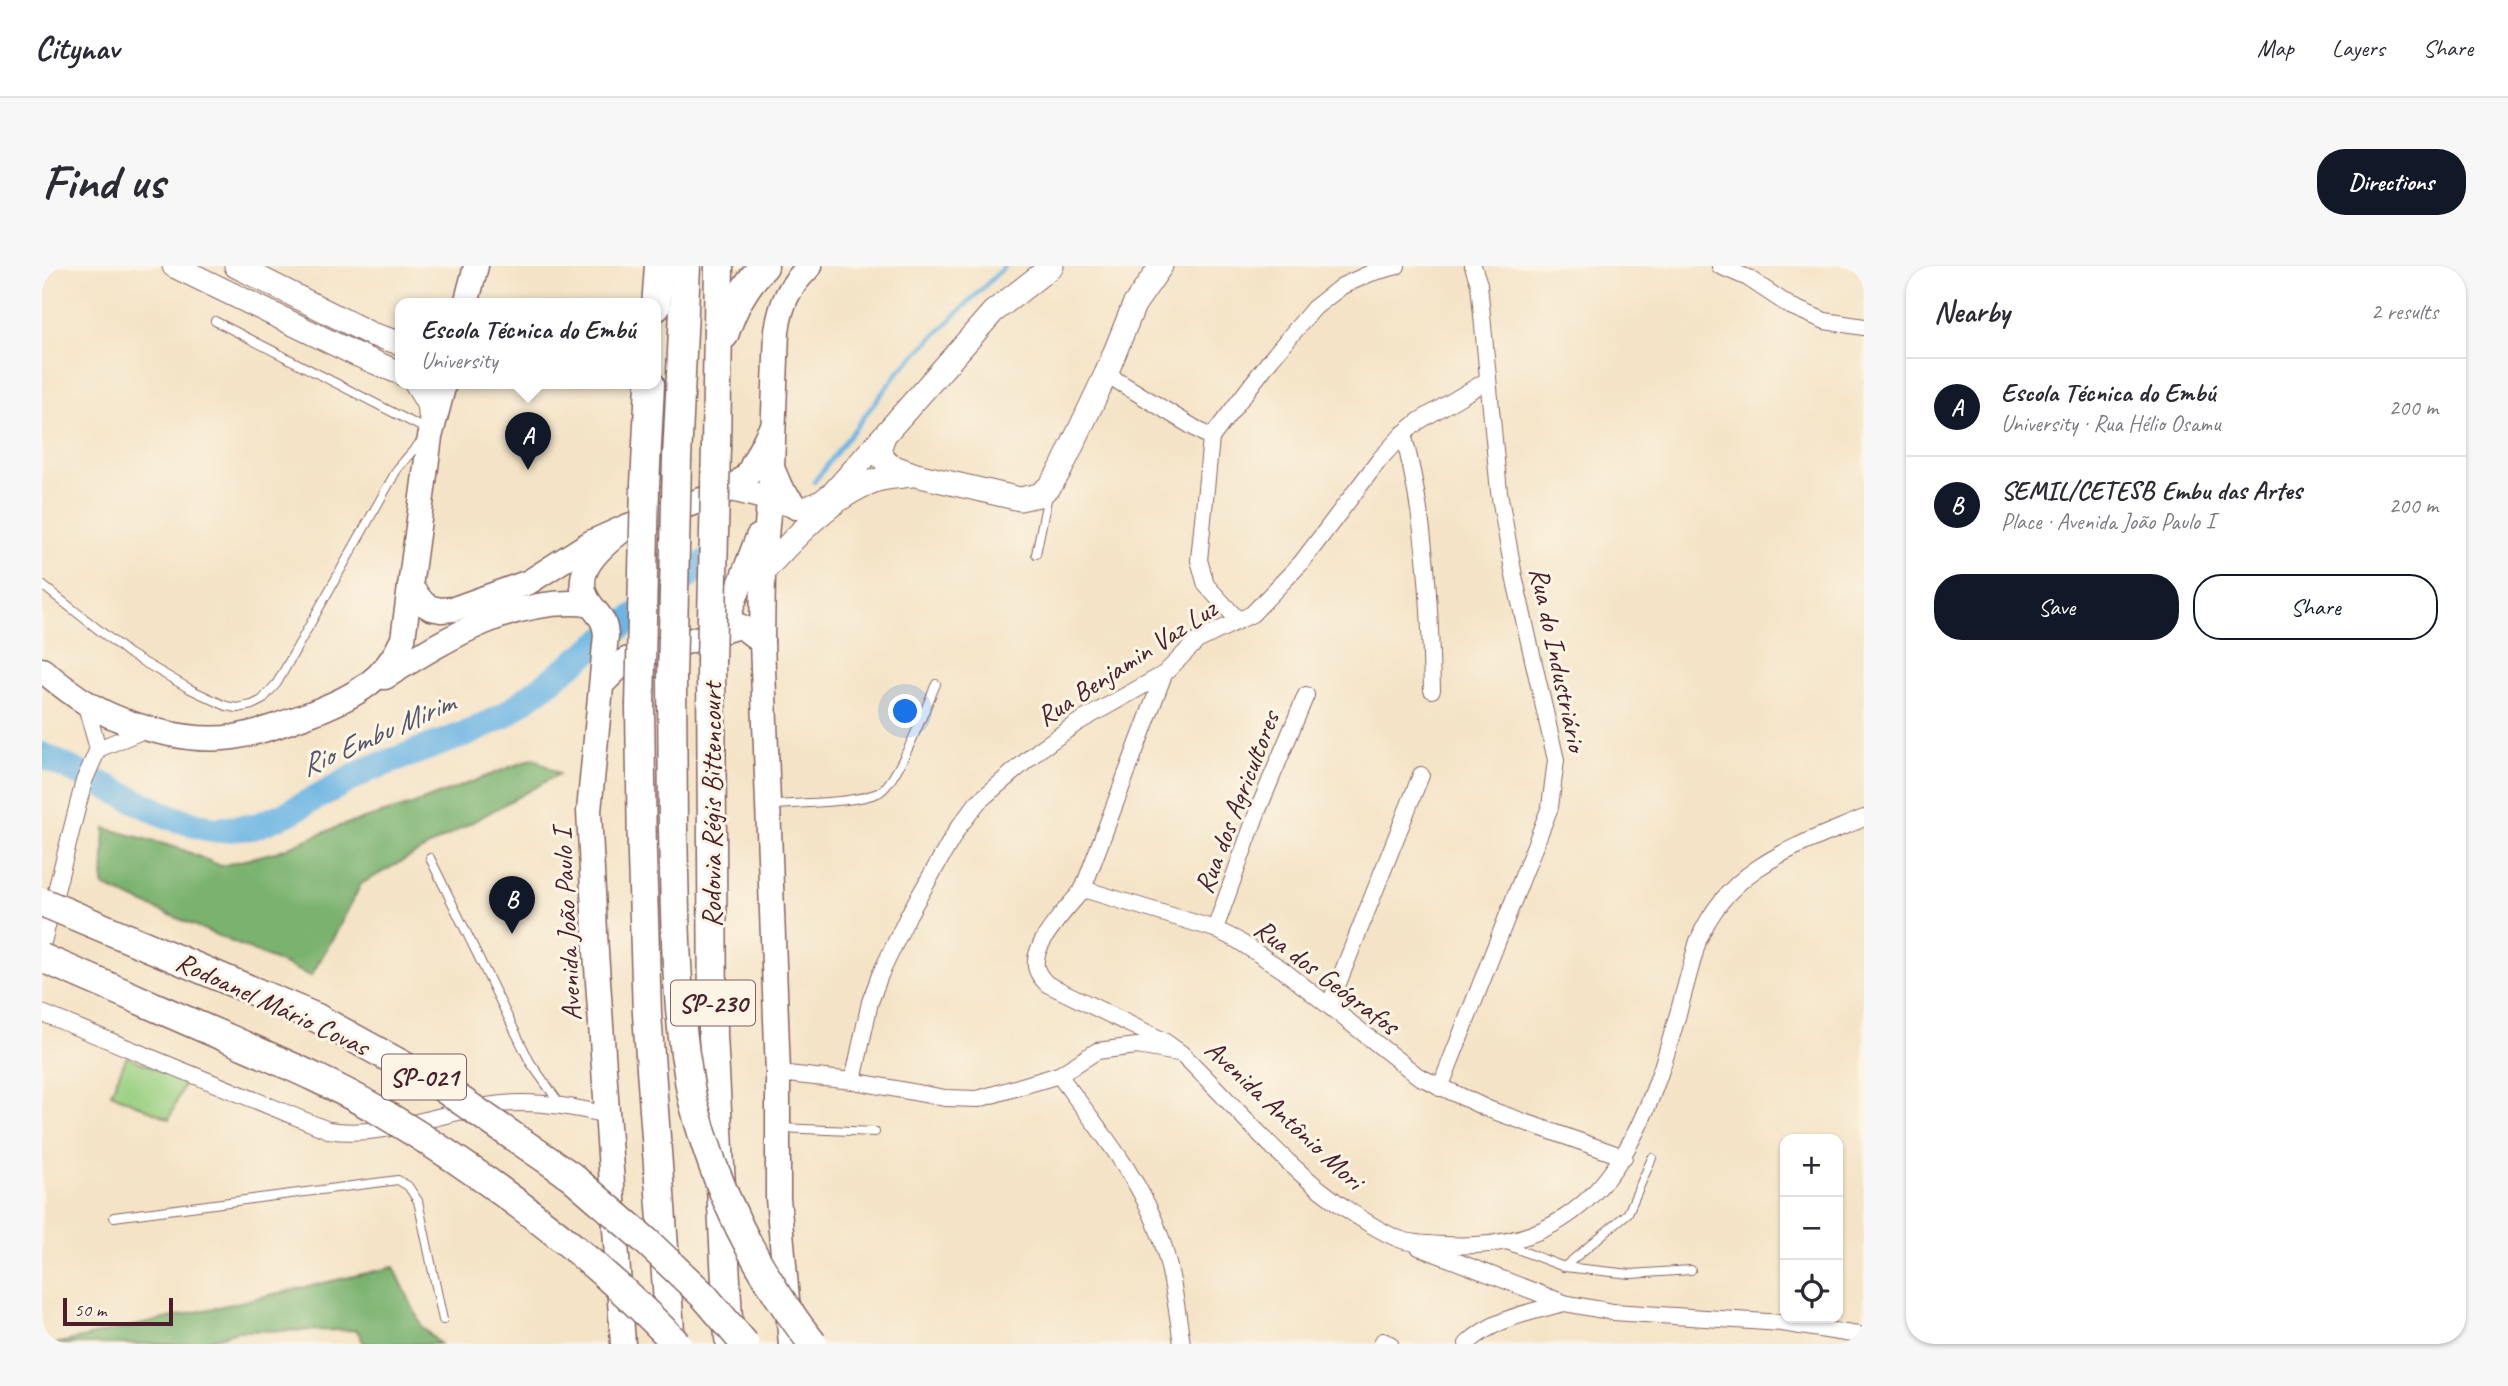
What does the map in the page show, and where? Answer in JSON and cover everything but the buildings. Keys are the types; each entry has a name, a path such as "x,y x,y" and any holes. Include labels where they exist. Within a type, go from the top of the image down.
{"highway":[{"path":"657,298 659,266"},
{"path":"686,266 677,459 672,679 673,830 679,1009 692,1100 716,1175 749,1246 794,1321 813,1344"},
{"name":"Rodovia Régis Bittencourt","path":"719,266 713,1035 729,1344"},
{"path":"717,358 732,312 744,288 764,266"},
{"name":"SP-230","path":"650,389 640,706 642,856 648,1014 671,1344"},
{"name":"Rodoanel Mário Covas","path":"42,902 317,1018 437,1084 571,1177 645,1240 694,1287 746,1344"},
{"name":"Rodoanel Mário Covas","path":"42,958 302,1071 379,1111 456,1160 542,1222 637,1302 677,1344"}],"main road":[{"path":"174,266 395,371"},
{"path":"236,266 371,334 395,341"},
{"path":"468,298 476,266"},
{"path":"791,1344 778,1198 778,1073 762,642 777,331 786,294 810,266"},
{"path":"732,489 768,502 805,509 823,501 993,312 1052,266"},
{"path":"884,436 879,450 889,465 916,475 1020,499 1040,495 1050,486 1060,469 1106,374 1135,305 1161,266"},
{"path":"364,690 396,656 403,639 436,406 427,402 419,389"},
{"path":"410,587 424,604 431,608 454,608 528,582 590,543 626,527 732,489 748,474 774,421"},
{"path":"772,467 781,489 796,507"},
{"path":"717,639 764,572 818,518 857,488 878,480 916,475"},
{"path":"717,639 754,549 768,502"},
{"path":"626,527 596,553 588,564 583,581 585,594 590,604 599,612 610,646 717,639 741,627 762,642"},
{"path":"42,670 85,702 147,729 202,738 231,737 272,728 331,706 364,690 467,628 546,603 565,601 590,604"},
{"name":"Avenida João Paulo I","path":"610,646 602,684 589,811 623,1344"}],"street":[{"path":"1238,620 1206,585 1199,560 1211,438 1263,369 1322,301 1342,286 1371,273 1397,266"},
{"name":"Rua do Industriário","path":"1440,1088 1550,807 1556,760 1514,576 1499,492 1479,284 1472,266"},
{"path":"1720,266 1748,278 1790,306 1825,321 1864,327"},
{"path":"1106,374 1211,438"},
{"name":"Rua Benjamin Vaz Luz","path":"853,1081 870,1002 880,975 909,914 958,828 978,802 1039,750 1117,699 1164,674 1196,641 1252,614 1301,564 1380,459 1403,434 1419,421 1488,380"},
{"path":"1403,434 1418,496 1427,566 1432,690"},
{"path":"1164,674 1083,888 1038,947 1035,964 1047,984 1164,1041 1181,1054"},
{"name":"Rua dos Agricultores","path":"1215,929 1258,810 1306,695"},
{"path":"42,946 84,781 96,752 85,702"},
{"path":"96,752 147,729"},
{"path":"1329,1006 1420,775"},
{"name":"Avenida Antônio Mori","path":"778,1073 853,1081 945,1098 978,1099 1059,1075 1097,1051 1137,1046 1181,1054 1317,1188 1353,1214 1403,1241 1504,1244 1528,1237 1561,1221 1608,1178 1624,1157 1647,1111 1699,941 1714,909 1738,882 1767,862 1864,818"},
{"name":"Rua dos Geógrafos","path":"1083,888 1215,929 1283,970 1396,1060 1440,1088 1488,1109 1624,1157"},
{"path":"42,1013 328,1130 346,1133 374,1132 494,1105 521,1103 561,1106 607,1115"},
{"path":"1059,1075 1104,1137 1148,1207 1161,1239 1182,1344"},
{"path":"1403,1241 1564,1303 1627,1313 1782,1323 1864,1336"},
{"path":"1467,1344 1493,1326 1564,1303"}],"lane":[{"path":"42,585 128,653 190,689 226,706 237,708 252,705 262,700 277,683 398,468 417,444 436,406 215,321"},
{"path":"1036,554 1050,486"},
{"path":"766,806 854,798 883,790 895,774 936,684"},
{"path":"430,858 530,1062 561,1106"},
{"path":"778,1128 875,1132"},
{"path":"1564,1267 1628,1213 1652,1158"},
{"path":"114,1217 398,1180 403,1182 418,1201 443,1320"},
{"path":"1504,1244 1564,1267 1631,1274 1691,1270"}],"green space":[{"path":"534,758 559,774 361,884 311,976 103,886 105,828 178,848 221,866 279,851 340,826 412,805"},
{"path":"127,1056 185,1082 169,1119 111,1093"},
{"path":"394,1267 422,1327 440,1344 364,1344 357,1330 237,1331 198,1344 55,1344"}],"waterway":[{"path":"814,482 899,371 1005,266"},
{"name":"Rio Embu Mirim","path":"42,755 167,816 213,830 253,827 286,814 369,769 471,732 505,715 706,562"}],"place":[{"name":"Escola Técnica do Embú","path":"528,470"},
{"name":"SEMIL/CETESB Embu das Artes","path":"512,934"}]}
